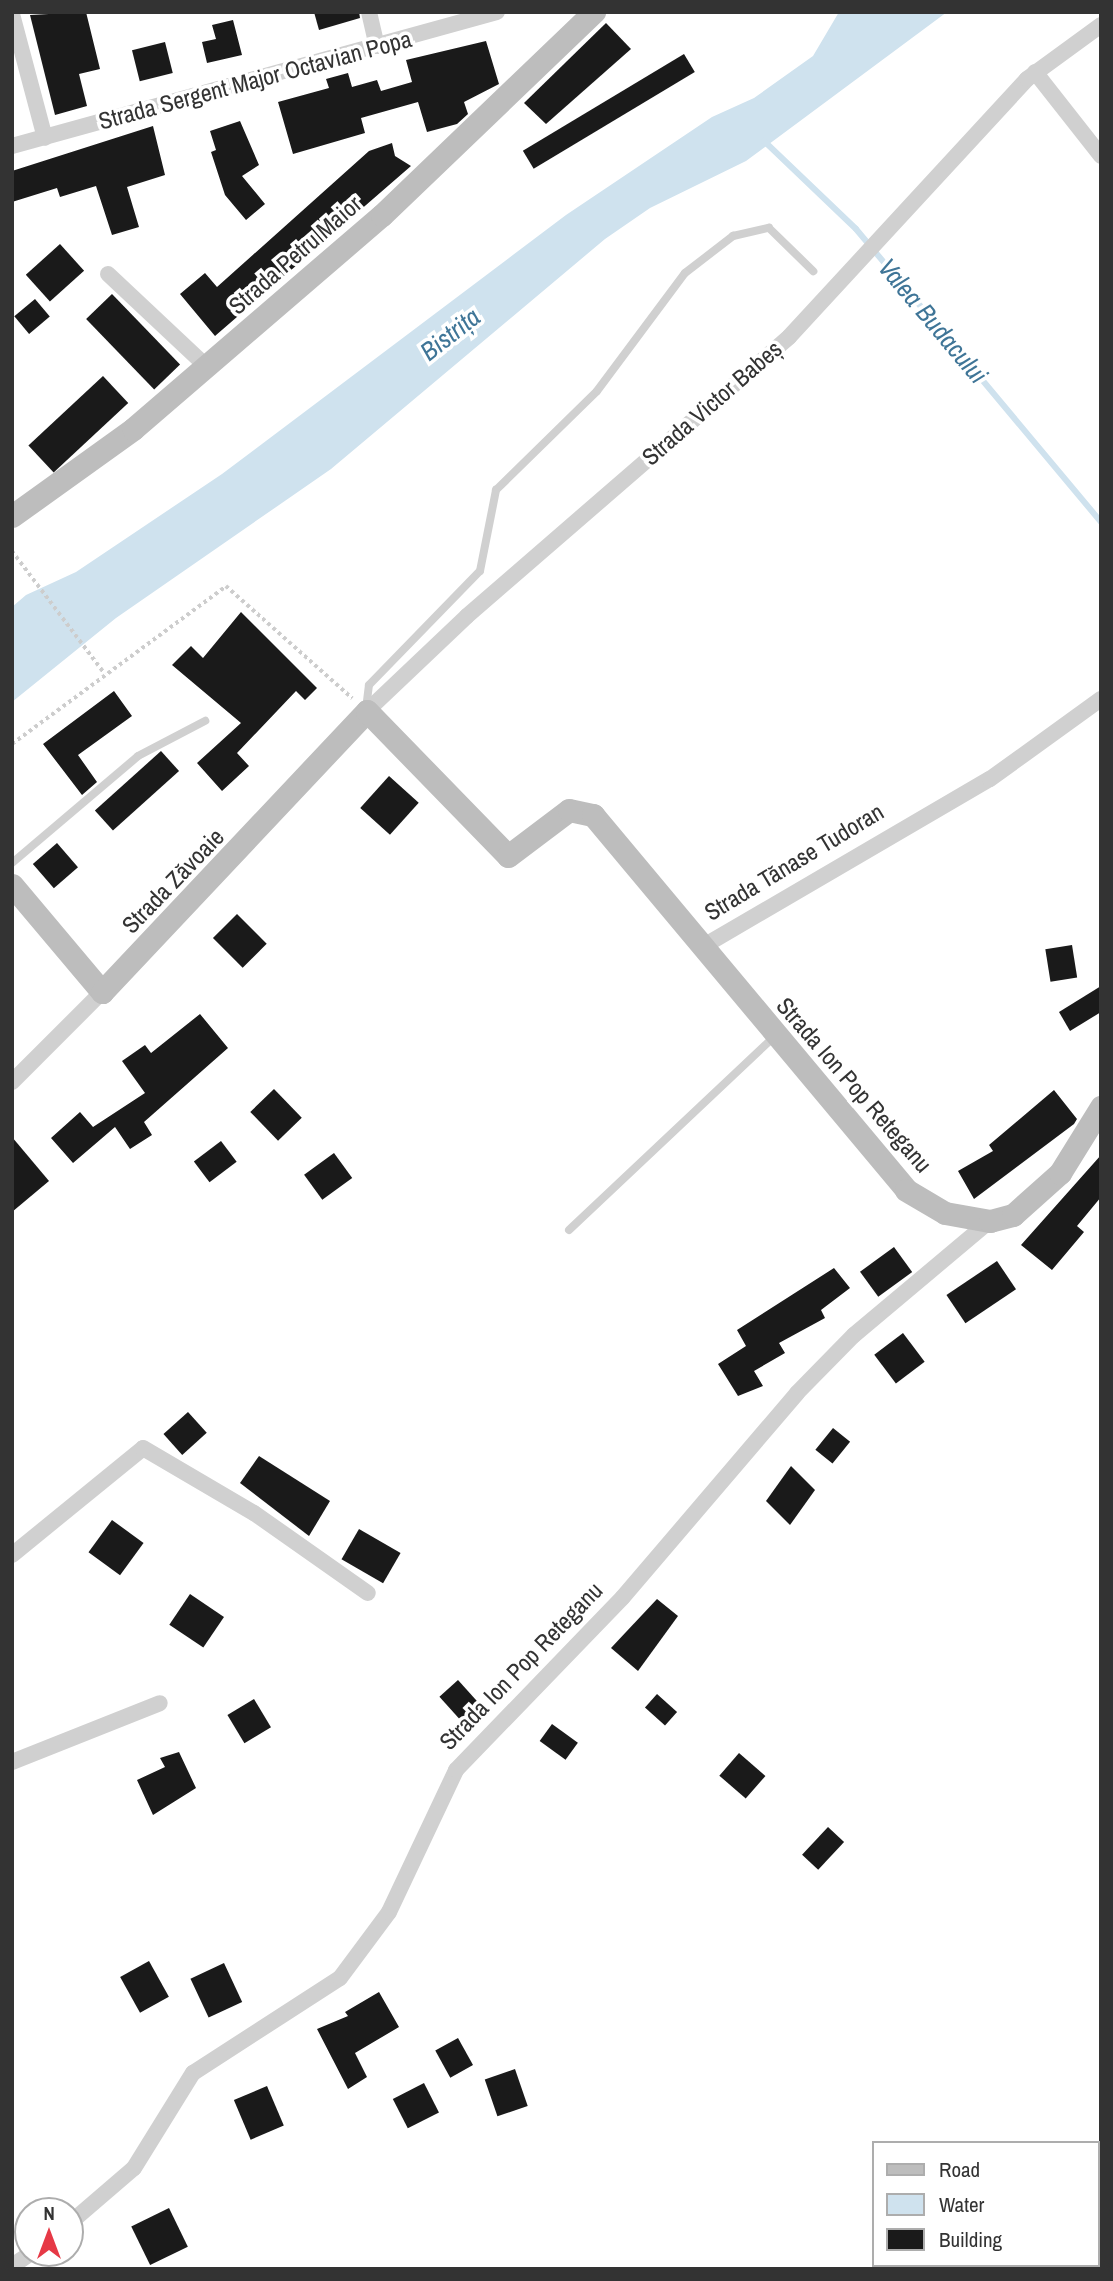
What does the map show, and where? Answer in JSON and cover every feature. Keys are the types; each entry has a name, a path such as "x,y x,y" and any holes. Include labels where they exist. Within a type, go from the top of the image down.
{"street":[{"path":"369,12 377,46"},
{"name":"Strada Sergent Major Octavian Popa","path":"12,146 497,12"},
{"name":"Strada Petru Maior","path":"12,516 133,429 382,215 594,12"},
{"path":"12,14 44,138"},
{"name":"Strada Victor Babeș","path":"367,712 467,616 789,337 878,238 1035,72 1101,25"},
{"path":"1035,72 1101,156"},
{"path":"108,274 206,366"},
{"name":"Strada Tănase Tudoran","path":"367,712 508,856 569,810 588,811 702,947 990,779 1101,699"},
{"name":"Strada Zăvoaie","path":"12,1082 102,992 367,712"},
{"path":"12,886 102,992"},
{"name":"Strada Ion Pop Reteganu","path":"702,947 906,1190 953,1216 990,1221"},
{"name":"Strada Ion Pop Reteganu","path":"84,2211 134,2168 193,2073 340,1978 389,1912 456,1770 623,1598 797,1393 854,1335 990,1221 1013,1214 1059,1173 1101,1107"},
{"path":"12,1555 143,1448 254,1513 368,1593"},
{"path":"12,1762 160,1703"}],"lane":[{"path":"367,712 369,685 480,571 496,489 597,391 685,273 733,236 769,228 813,271"},
{"path":"12,863 138,756 205,721"},
{"path":"569,1230 776,1035"}],"path":[{"path":"13,552 105,674"},
{"path":"12,744 226,586 367,712"}],"water":[{"name":"Bistrița","path":"839,12 947,12 746,161 650,208 605,239 331,469 116,618 12,702 12,607 26,595 76,572 222,474 566,215 712,117 754,98 813,56"}],"building":[{"path":"86,12 100,69 79,74 87,106 55,115 30,15"},
{"path":"314,12 359,12 360,18 319,30"},
{"path":"233,20 242,55 207,63 202,42 216,39 212,25"},
{"path":"606,23 631,49 546,124 524,103"},
{"path":"486,41 499,84 464,102 468,114 457,124 427,132 418,102 361,118 365,133 293,154 278,102 329,88 326,79 348,73 352,87 377,80 381,91 412,82 406,60"},
{"path":"165,42 173,73 140,81 132,50"},
{"path":"684,54 695,72 534,169 523,151"},
{"path":"240,121 259,165 242,176 265,204 246,220 225,195 211,152 216,150 210,131"},
{"path":"153,126 165,175 127,187 139,227 112,235 96,186 60,197 57,188 12,202 12,171"},
{"path":"392,143 395,156 411,166 215,336 180,294 205,273 217,287 369,151"},
{"path":"60,244 84,271 50,302 26,275"},
{"path":"112,294 180,364 154,390 86,319"},
{"path":"35,299 50,317 29,334 14,316"},
{"path":"103,376 128,403 54,473 28,446"},
{"path":"241,612 317,688 305,700 296,691 237,753 249,766 222,791 197,763 241,723 172,665 191,646 203,658"},
{"path":"114,691 132,716 78,755 97,782 82,795 43,744"},
{"path":"161,751 179,771 113,831 95,811"},
{"path":"389,776 419,803 390,835 360,808"},
{"path":"57,843 78,867 54,888 33,864"},
{"path":"237,914 267,944 243,968 213,938"},
{"path":"1072,945 1077,978 1050,982 1045,949"},
{"path":"1101,986 1101,1012 1070,1031 1059,1012"},
{"path":"200,1014 228,1048 144,1122 152,1135 130,1149 115,1127 73,1163 51,1138 80,1112 93,1127 145,1093 122,1061 145,1045 151,1053"},
{"path":"274,1089 302,1118 278,1141 250,1112"},
{"path":"1054,1090 1077,1119 1074,1124 974,1199 958,1171 993,1151 989,1145"},
{"path":"12,1137 49,1181 12,1212"},
{"path":"221,1141 237,1162 209,1182 194,1161"},
{"path":"334,1153 352,1178 322,1200 304,1175"},
{"path":"1101,1155 1101,1197 1077,1226 1084,1232 1052,1270 1021,1245"},
{"path":"894,1247 912,1272 878,1297 860,1272"},
{"path":"997,1261 1016,1289 965,1323 946,1295"},
{"path":"834,1268 850,1288 821,1310 825,1318 779,1343 785,1353 754,1371 763,1386 738,1396 718,1364 746,1346 737,1330"},
{"path":"903,1333 925,1362 896,1383 874,1355"},
{"path":"188,1412 207,1433 182,1455 163,1434"},
{"path":"833,1428 850,1442 832,1464 815,1450"},
{"path":"259,1456 330,1501 309,1536 240,1483"},
{"path":"791,1466 815,1490 790,1525 766,1501"},
{"path":"112,1520 144,1543 120,1575 88,1552"},
{"path":"359,1529 401,1553 383,1583 342,1559"},
{"path":"190,1594 224,1617 203,1648 169,1625"},
{"path":"657,1599 678,1616 638,1671 611,1648"},
{"path":"458,1680 482,1707 464,1723 439,1697"},
{"path":"657,1694 677,1712 665,1725 645,1707"},
{"path":"254,1699 271,1727 244,1743 227,1715"},
{"path":"552,1724 578,1743 566,1760 540,1741"},
{"path":"179,1752 196,1788 153,1815 137,1780 165,1767 160,1758"},
{"path":"739,1753 765,1776 746,1799 719,1776"},
{"path":"828,1827 844,1842 818,1870 802,1855"},
{"path":"149,1961 169,1997 140,2013 120,1977"},
{"path":"224,1963 242,2002 209,2018 190,1979"},
{"path":"379,1992 399,2027 355,2053 367,2077 348,2089 317,2029 348,2016 345,2012"},
{"path":"458,2038 473,2065 450,2078 435,2051"},
{"path":"515,2069 528,2106 497,2116 485,2079"},
{"path":"424,2083 439,2112 408,2128 393,2099"},
{"path":"267,2086 284,2126 251,2140 234,2100"},
{"path":"169,2208 188,2247 150,2265 131,2226"}],"waterway":[{"name":"Valea Budacului","path":"764,141 856,229 1101,522"}]}
